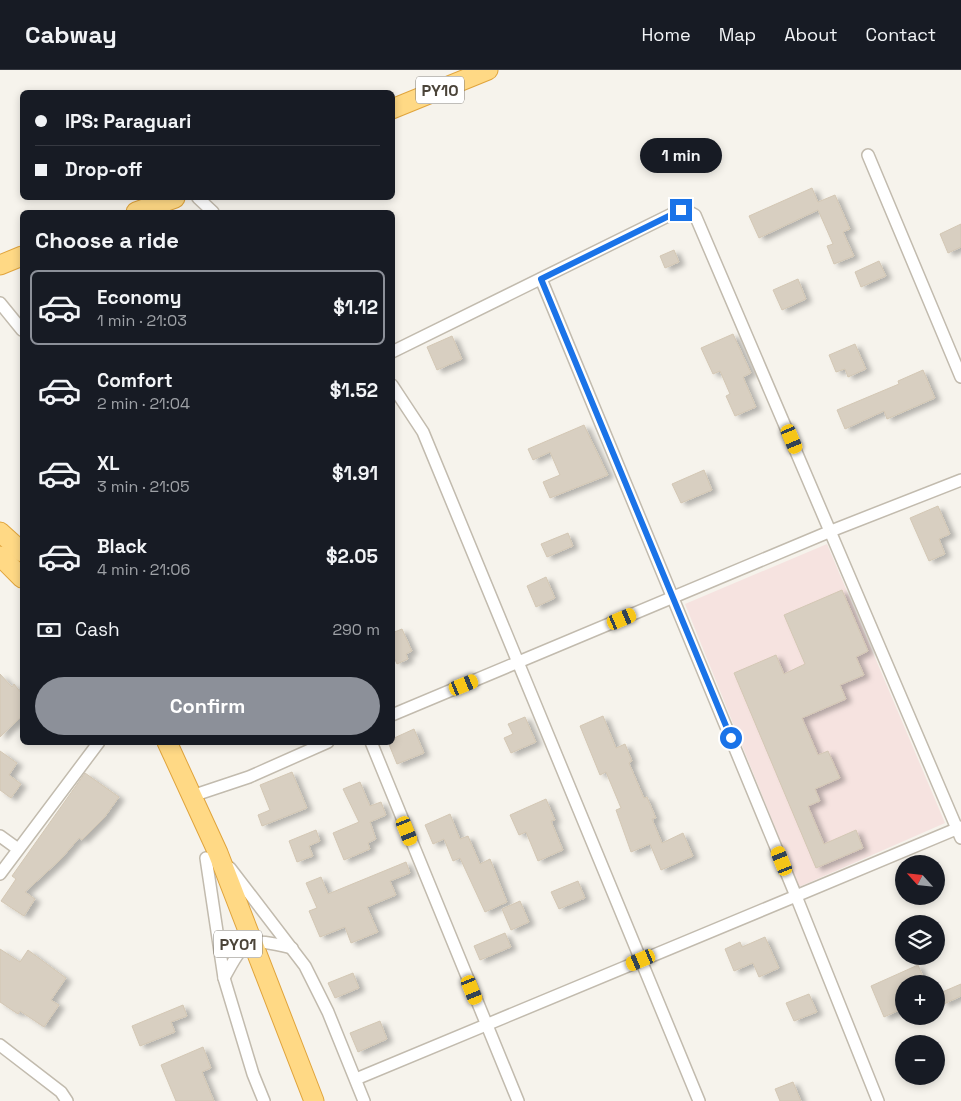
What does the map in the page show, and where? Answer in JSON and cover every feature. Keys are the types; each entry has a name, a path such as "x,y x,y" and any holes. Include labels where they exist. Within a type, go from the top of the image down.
{"highway":[{"name":"PY10","path":"395,108 488,70"},
{"path":"142,210 169,200"},
{"path":"0,265 20,257"},
{"path":"0,532 20,550"},
{"path":"0,556 20,576"},
{"name":"PY01","path":"157,745 212,856"},
{"name":"PY01","path":"168,745 192,796 301,1101"},
{"name":"PY01","path":"245,946 314,1101"}],"street":[{"path":"868,155 961,377"},
{"path":"200,200 211,210"},
{"path":"356,1079 796,896 960,832 695,215 686,210 676,212 395,351"},
{"path":"541,279 674,598 878,1101"},
{"path":"0,303 20,328"},
{"path":"395,390 423,432 699,1101"},
{"path":"395,714 674,598 831,530 961,480"},
{"path":"0,874 97,745"},
{"path":"192,796 248,777 321,745"},
{"path":"372,745 518,1101"},
{"path":"0,836 18,849"},
{"path":"212,856 292,948 305,966 328,1012 364,1101"},
{"path":"212,856 224,978 245,1049 264,1101"},
{"path":"224,978 245,946 277,944 292,948"},
{"path":"0,1045 61,1092 67,1101"}],"shaded area":[{"path":"827,544 945,823 799,887 685,604"}],"building":[{"path":"812,188 818,202 835,195 850,229 843,232 854,256 834,264 827,246 833,244 818,210 759,238 749,216"},
{"path":"961,224 961,247 948,253 940,234"},
{"path":"674,250 679,262 665,268 660,256"},
{"path":"879,261 886,276 861,287 855,272"},
{"path":"798,279 806,299 782,310 773,290"},
{"path":"733,334 751,373 743,377 756,407 735,416 726,396 730,394 720,371 713,374 701,348"},
{"path":"452,336 462,359 437,370 427,347"},
{"path":"855,344 866,369 848,377 845,369 836,372 829,355"},
{"path":"923,370 935,398 887,419 884,411 845,429 837,410 899,384 898,381"},
{"path":"584,425 608,475 550,498 543,482 560,475 550,452 533,460 528,449"},
{"path":"704,470 712,490 681,503 672,484"},
{"path":"938,506 950,534 939,539 945,554 929,561 910,518"},
{"path":"568,533 573,546 547,557 541,544"},
{"path":"546,577 555,598 536,607 527,586"},
{"path":"842,590 868,651 856,657 864,675 840,685 846,699 802,718 818,755 828,751 840,778 815,789 820,801 808,806 824,844 856,830 863,848 816,868 734,673 776,655 784,674 805,664 784,615"},
{"path":"402,629 412,651 406,654 408,659 397,664 395,660 395,632"},
{"path":"0,674 12,687 14,684 20,692 20,718 0,737"},
{"path":"603,716 616,748 625,744 632,761 629,763 644,798 647,797 656,818 652,819 662,843 683,833 693,856 661,870 650,844 631,852 616,810 621,808 606,772 600,775 580,726"},
{"path":"525,717 536,742 511,753 504,738 513,734 508,724"},
{"path":"414,729 424,753 397,764 389,745 395,745 395,738"},
{"path":"0,751 17,763 9,775 21,784 11,798 0,790"},
{"path":"292,772 307,808 262,826 258,815 270,810 260,785"},
{"path":"85,773 119,797 104,818 82,840 79,838 61,859 25,892 35,899 24,916 1,901 16,879 12,876"},
{"path":"360,782 370,806 381,802 386,815 370,822 376,839 368,843 370,849 344,860 333,833 359,822 343,789"},
{"path":"546,799 555,820 551,821 563,850 538,861 526,832 519,835 510,815"},
{"path":"450,814 460,839 468,836 480,864 490,859 507,902 485,912 460,858 453,861 444,839 433,844 425,825"},
{"path":"316,830 320,841 309,846 313,856 297,862 289,841"},
{"path":"406,862 410,873 390,881 396,895 367,907 378,932 351,943 345,927 320,937 309,911 317,908 306,883 321,877 328,894"},
{"path":"578,881 585,898 559,909 551,892"},
{"path":"520,901 529,922 511,930 502,909"},
{"path":"505,933 511,947 480,960 474,946"},
{"path":"765,937 779,968 759,977 753,963 734,971 725,949 740,942 742,947"},
{"path":"0,949 20,962 28,950 66,978 51,1000 59,1005 44,1027 20,1011 18,1014 0,1002"},
{"path":"918,965 922,975 896,975"},
{"path":"353,973 359,988 335,998 328,983"},
{"path":"895,975 895,1012 884,1017 871,986"},
{"path":"961,984 961,996 945,1004 945,991"},
{"path":"809,994 817,1012 794,1021 786,1003"},
{"path":"183,1005 187,1016 171,1022 175,1032 140,1046 132,1026"},
{"path":"380,1021 387,1039 358,1052 350,1033"},
{"path":"203,1047 211,1068 202,1072 214,1101 176,1101 161,1065"},
{"path":"793,1082 801,1101 780,1101 775,1089"}],"route":[{"path":"681,210 541,279 731,738"}]}
